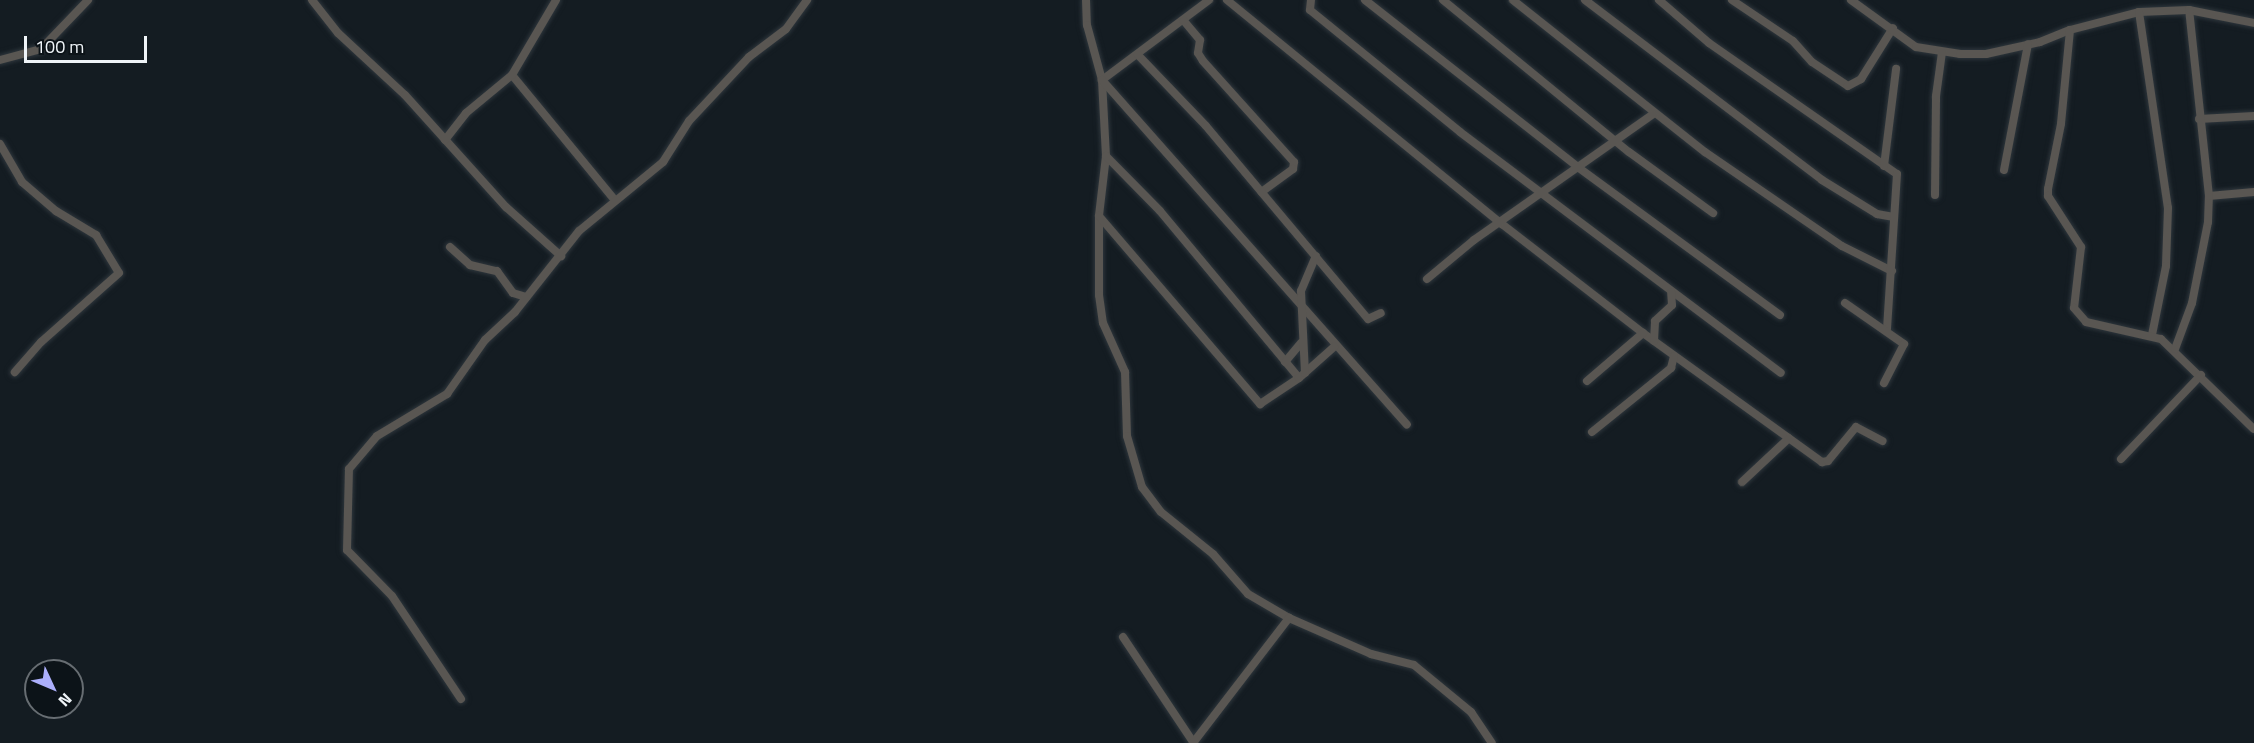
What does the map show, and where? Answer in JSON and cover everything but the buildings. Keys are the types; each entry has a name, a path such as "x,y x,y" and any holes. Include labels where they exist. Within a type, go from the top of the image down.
{"street":[{"path":"0,60 41,50 88,0"},
{"path":"312,0 338,33 405,95 506,207 561,256"},
{"path":"445,140 466,112 512,75 556,0"},
{"path":"461,699 392,596 347,550 348,474 360,452 377,436 447,394 484,340 526,297 579,231 614,199 663,162 685,126 749,57 786,29 807,0"},
{"path":"1086,0 1087,25 1102,80 1106,156 1099,216 1099,296 1103,323 1125,372 1128,436 1142,487 1161,512 1213,554 1248,594 1288,618 1371,654 1414,665 1471,712 1492,743"},
{"path":"1102,80 1184,21 1209,0"},
{"path":"1227,0 1502,224 1674,356 1825,463 1856,427 1882,441"},
{"path":"1311,0 1310,10 1541,195 1781,373"},
{"path":"1365,0 1579,168 1780,315"},
{"path":"1443,0 1618,142 1713,213"},
{"path":"1513,0 1646,102 1653,114 1790,213 1868,261 1892,271"},
{"path":"1585,0 1786,154 1857,203 1894,217"},
{"path":"1659,0 1709,43 1898,178 1887,329"},
{"path":"1732,0 1793,41 1812,62 1848,86 1861,79 1893,28"},
{"path":"1851,0 1893,28 1916,47 1942,52 1986,54 2139,12 2188,10 2254,23"},
{"path":"2175,349 2192,303 2208,222 2209,196 2188,10"},
{"path":"2139,12 2168,208 2166,266 2152,335"},
{"path":"1184,21 1200,40 1198,53 1203,61 1294,162 1293,169 1261,192"},
{"path":"2070,30 2061,124 2048,196 2081,247 2074,308 2086,322 2152,335 2175,349 2254,429"},
{"path":"2004,170 2028,44"},
{"path":"1935,195 1936,96 1942,52"},
{"path":"1138,55 1261,192 1368,319 1382,313"},
{"path":"1884,166 1896,69"},
{"path":"512,75 614,199"},
{"path":"1102,80 1301,310 1407,425"},
{"path":"1427,279 1474,240 1502,224 1618,142 1653,114"},
{"path":"2199,118 2254,116"},
{"path":"0,144 22,182 56,211 96,235 119,273 41,342 15,372"},
{"path":"1106,156 1160,211 1286,362 1302,375"},
{"path":"2209,196 2254,192"},
{"path":"1099,216 1260,404 1302,375 1334,347"},
{"path":"450,247 470,265 497,271 513,293 526,297"},
{"path":"1302,375 1302,285 1316,256"},
{"path":"1654,340 1655,321 1672,305 1671,292"},
{"path":"1845,303 1902,340 1904,348 1884,383"},
{"path":"1587,381 1643,333"},
{"path":"1286,362 1301,343"},
{"path":"1592,432 1666,373 1675,362 1674,356"},
{"path":"2121,459 2201,375"},
{"path":"1742,482 1789,438"},
{"path":"1123,637 1193,743 1288,618"}]}
